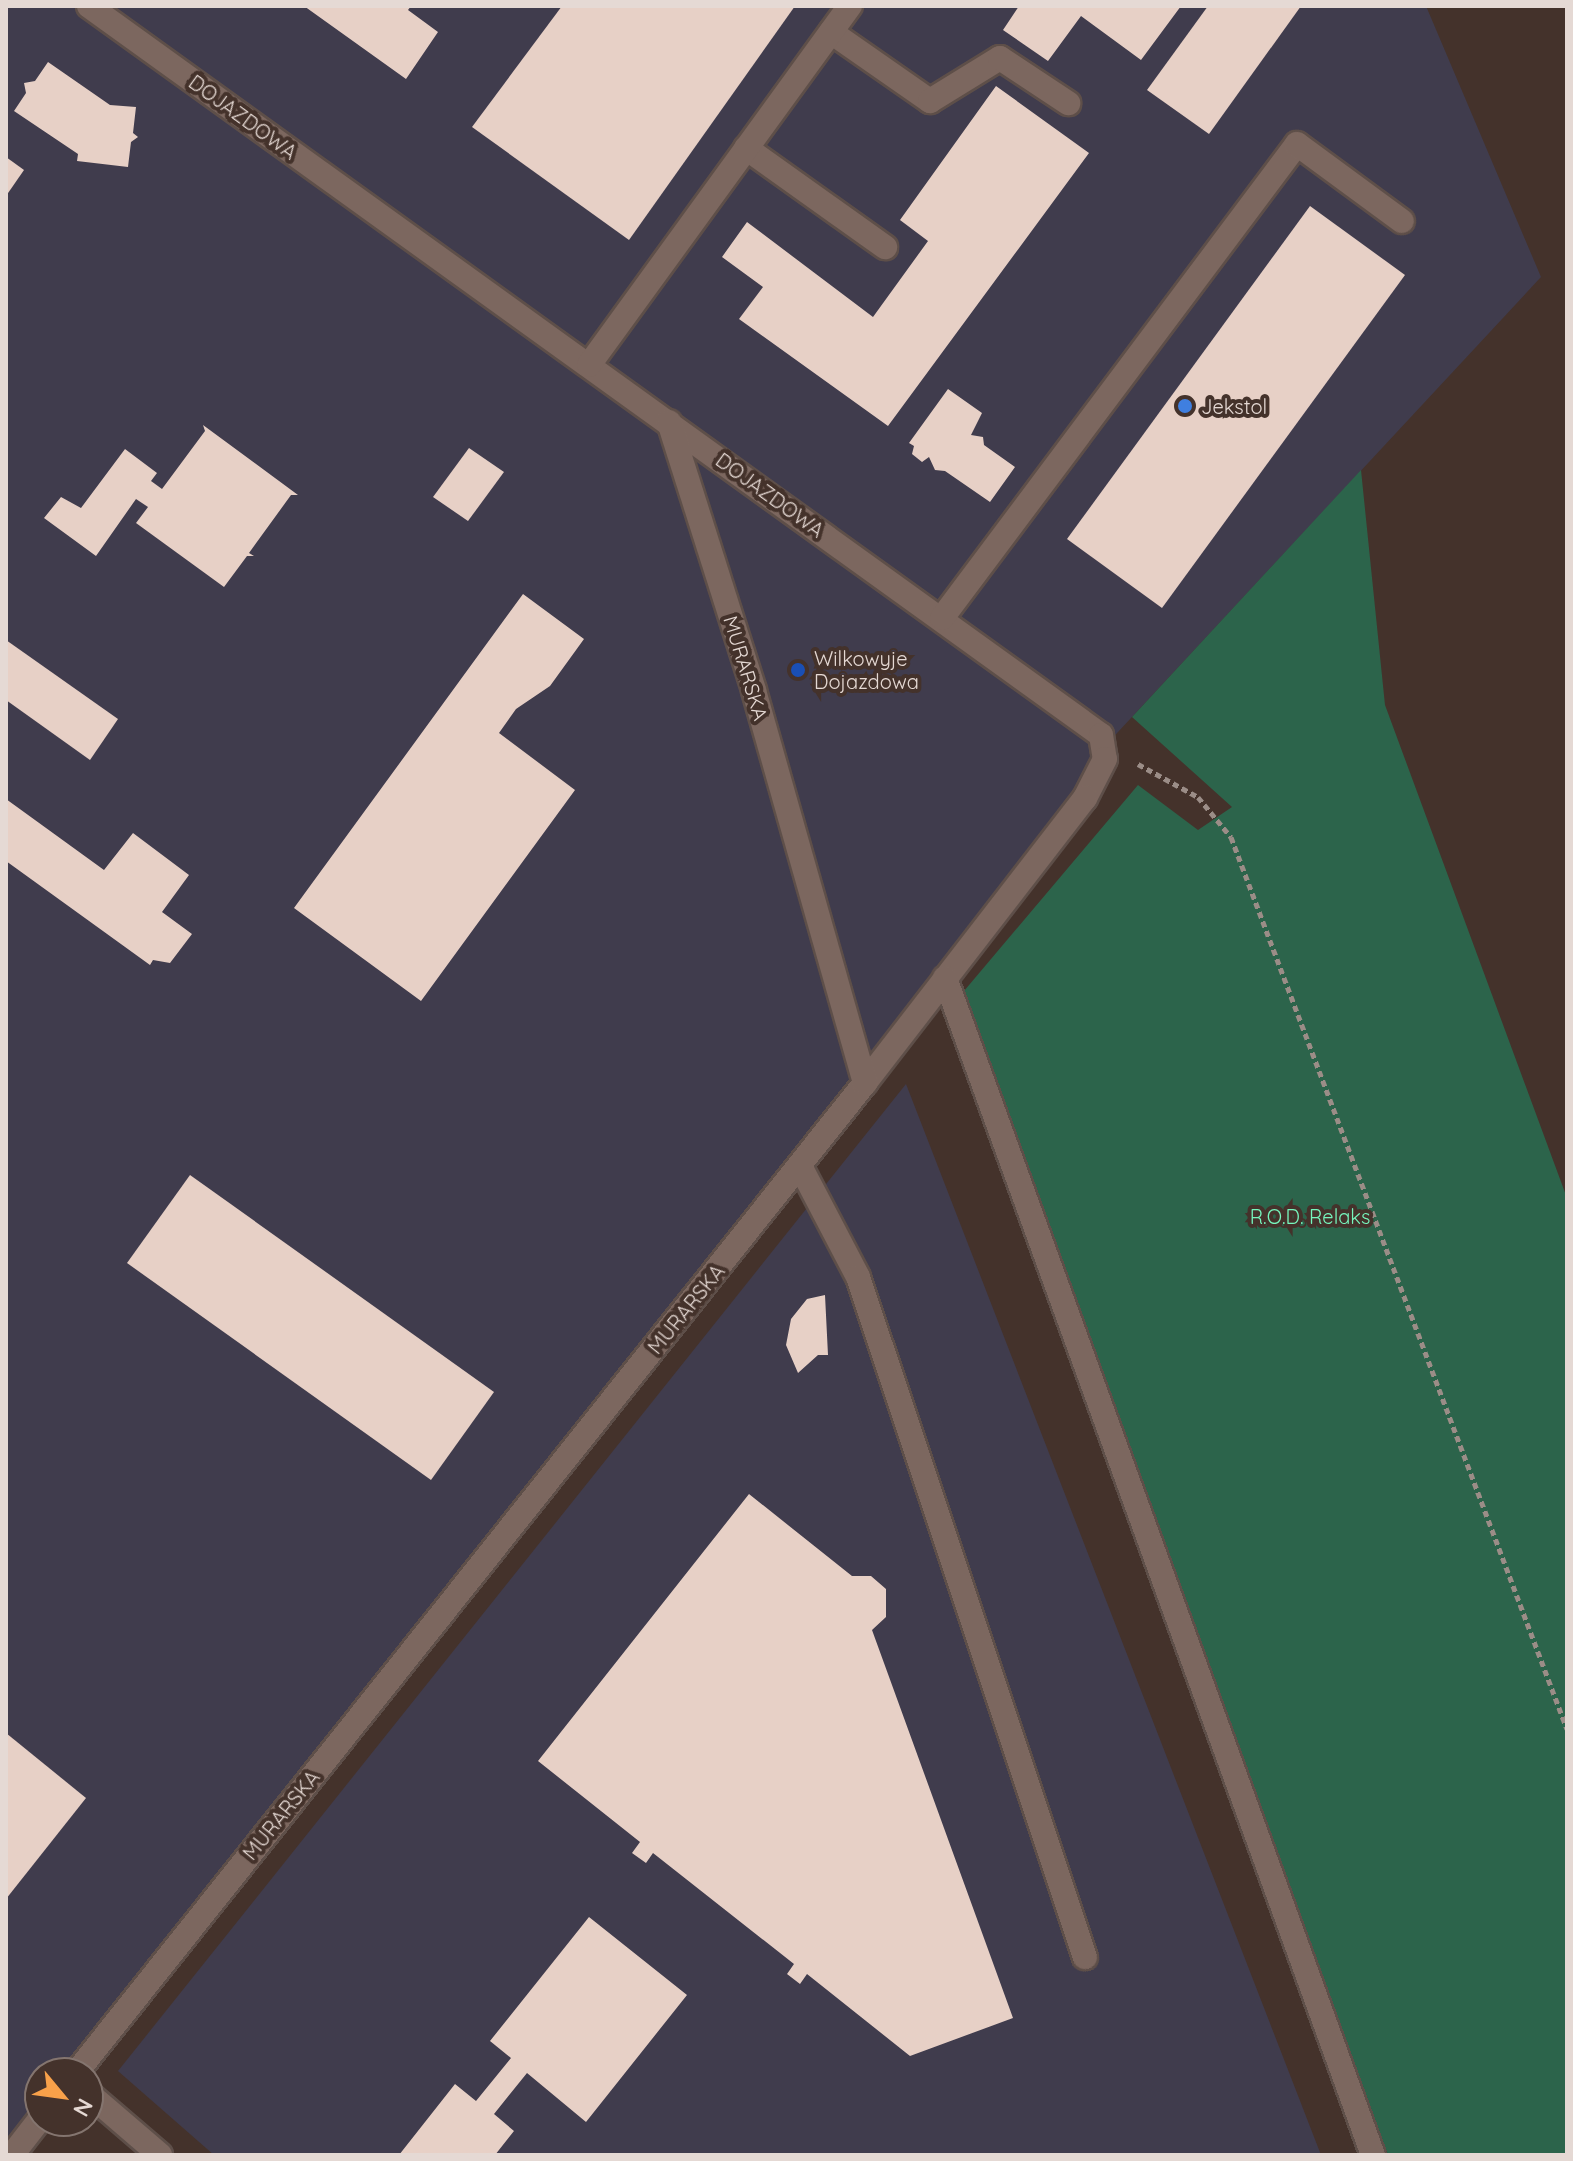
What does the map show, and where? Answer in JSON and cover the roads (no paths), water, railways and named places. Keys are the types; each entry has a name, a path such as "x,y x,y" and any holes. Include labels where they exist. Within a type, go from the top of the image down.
{"street":[{"name":"DOJAZDOWA","path":"89,6 1090,725 1105,746 1099,776 945,978"},
{"path":"589,365 850,6"},
{"path":"831,32 930,101 1000,58 1068,103"},
{"path":"942,618 1297,144 1402,221"},
{"path":"746,148 885,247"},
{"name":"MURARSKA","path":"89,2057 865,1083 754,690 669,422"},
{"path":"865,1083 945,978"},
{"path":"945,978 1373,2155"},
{"path":"800,1166 858,1277 1085,1957"},
{"path":"104,2107 160,2155"},
{"path":"12,2155 26,2137"}],"place":[{"name":"Jekstol","path":"1185,406"},
{"name":"Wilkowyje Dojazdowa","path":"798,670"}],"park label":[{"name":"R.O.D. Relaks","path":"1310,1216"}]}
